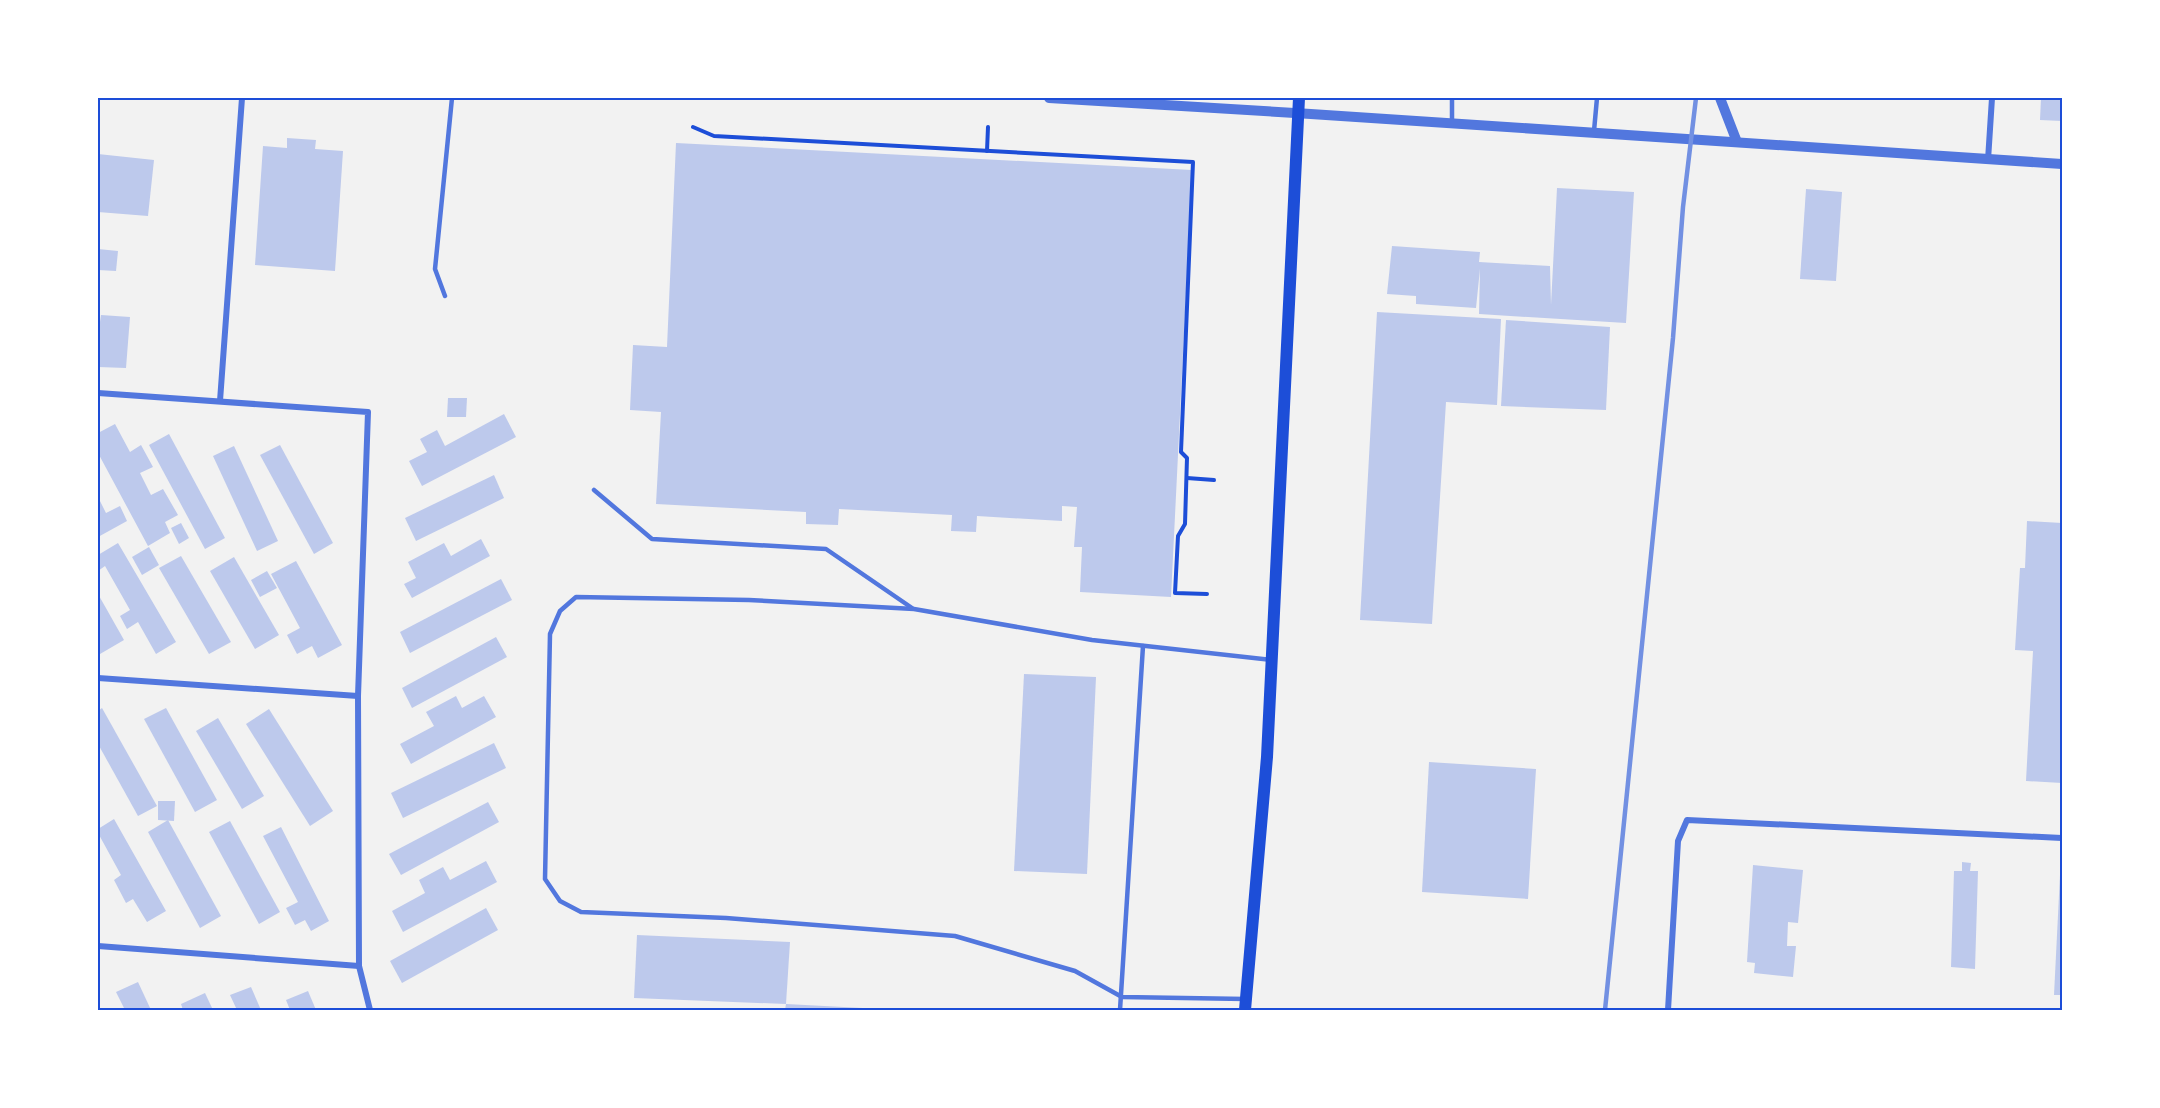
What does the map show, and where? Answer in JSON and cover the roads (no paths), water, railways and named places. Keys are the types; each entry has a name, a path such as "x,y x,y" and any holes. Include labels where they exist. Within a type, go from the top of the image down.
{"main road":[{"path":"1245,1005 1267,757 1299,98"}],"street":[{"path":"220,400 242,98"},
{"path":"1049,98 1299,112 1593,134 2062,164"},
{"path":"1720,98 1737,142"},
{"path":"1988,159 1992,98"},
{"path":"98,393 368,412 358,696 359,966 370,1011"},
{"path":"98,678 358,696"},
{"path":"1668,1011 1678,841 1687,819 2062,838"},
{"path":"98,946 359,966"}],"lane":[{"path":"445,296 435,269 452,98"},
{"path":"1452,98 1452,123"},
{"path":"1593,134 1597,98"},
{"path":"594,490 652,539 826,549 914,609"},
{"path":"1245,1005 1122,997 1076,971 955,936 748,920 581,912 560,901 545,879 550,634 561,611 576,597 749,600 914,609 1092,640 1272,660"},
{"path":"1120,1011 1143,646"}],"railway":[{"path":"1605,1010 1673,338 1683,207 1696,98"}]}
